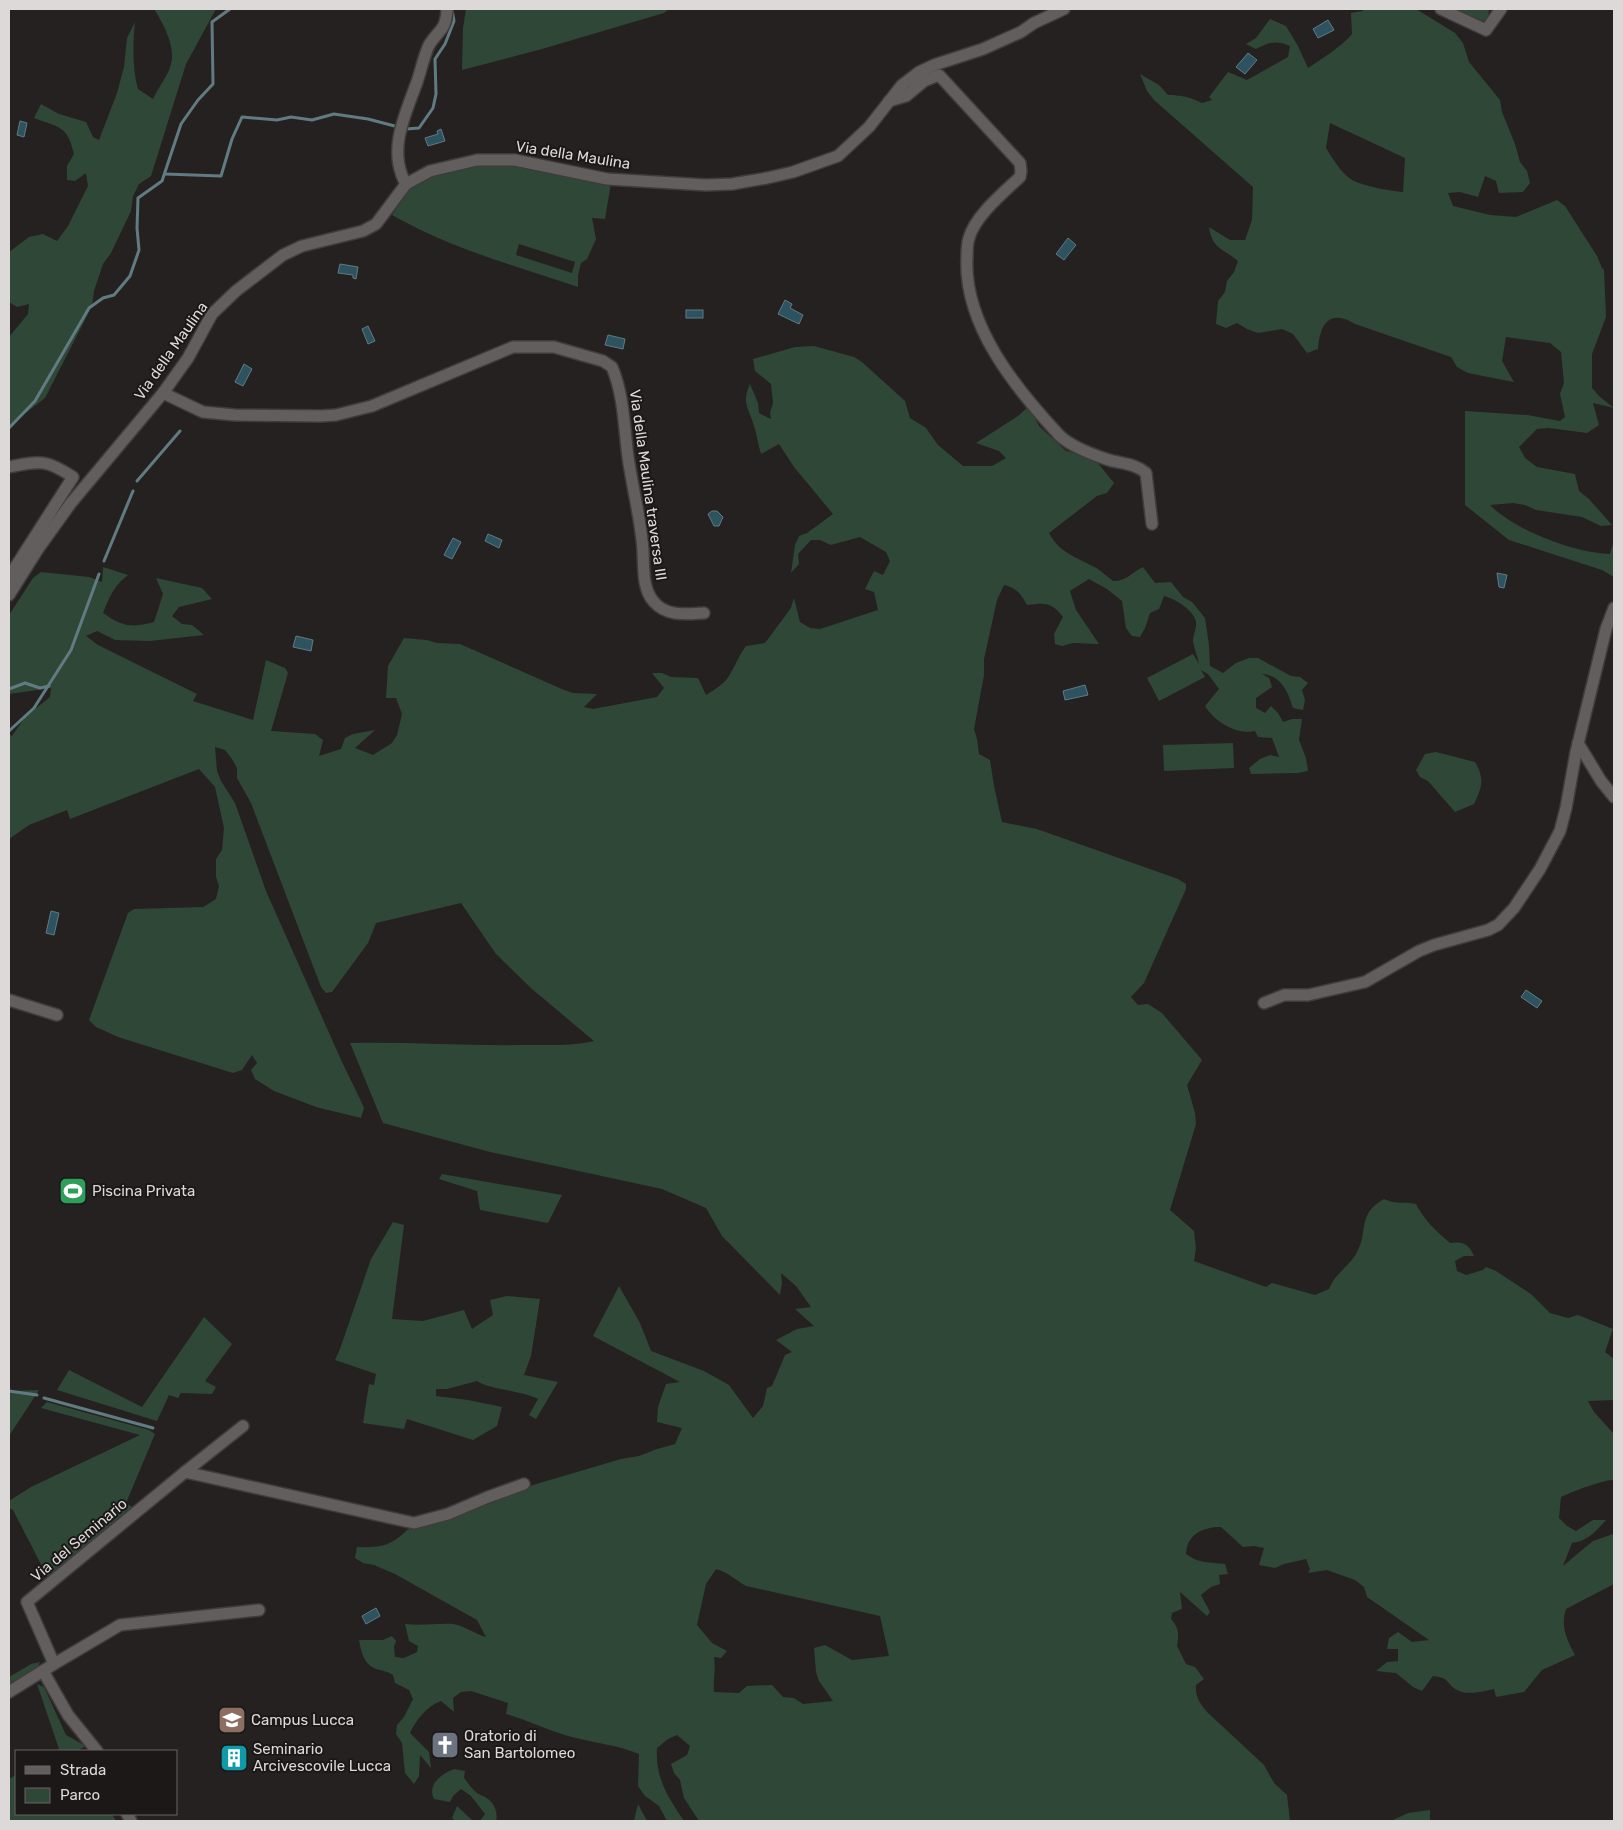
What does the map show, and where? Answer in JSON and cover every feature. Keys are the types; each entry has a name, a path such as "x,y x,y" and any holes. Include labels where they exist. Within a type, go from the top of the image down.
{"street":[{"path":"406,184 399,169 397,146 429,46 446,22 447,9"},
{"name":"Via della Maulina","path":"9,595 38,549 71,503 163,393 188,358 212,314 236,290 274,260 302,246 364,231 376,224 406,184 430,171 477,160 515,160 558,170 617,180 706,185 732,184 793,172 838,156 869,127 902,85 918,72 983,49 1021,32 1034,23 1064,9"},
{"path":"1441,9 1486,30 1501,9"},
{"path":"889,101 906,96 924,80 939,75 1020,164 1020,177 988,209 974,226 968,239 966,271 971,297 980,322 1004,370 1060,436 1070,444 1106,459 1137,466 1146,473 1152,524"},
{"name":"Via della Maulina traversa III","path":"163,393 203,412 235,415 336,415 372,406 513,347 554,347 603,361 612,367 622,403 628,459 649,593 658,606 672,613 704,613"},
{"path":"9,467 37,462 57,467 73,477 9,577"},
{"path":"1264,1003 1284,995 1308,995 1365,982 1434,945 1488,930 1498,925 1514,908 1540,869 1560,831 1566,808 1572,766 1606,629 1614,608"},
{"path":"1578,743 1601,781 1614,797"},
{"path":"9,1000 57,1015"},
{"name":"Via del Seminario","path":"54,1664 27,1602 243,1426"},
{"path":"185,1472 414,1523 448,1514 524,1484"},
{"path":"9,1692 120,1625 259,1610"},
{"path":"42,1671 68,1715 96,1750"}],"green space":[{"path":"154,9 216,9 186,64 151,176 139,184 133,196 131,211 111,253 103,264 94,291 92,306 45,398 9,426 9,337 28,314 29,304 17,307 9,302 9,252 29,237 43,234 57,241 68,226 88,186 86,173 75,181 67,180 67,166 74,154 65,133 56,126 34,118 41,104 59,114 86,122 93,137 99,140 117,93 124,67 127,38 135,22 134,56 136,81 138,89 153,99 168,72 172,57 168,35"},
{"path":"466,9 669,9 664,13 542,49 462,70 463,28"},
{"path":"1363,9 1416,9 1455,33 1463,43 1469,62 1500,100 1502,112 1520,162 1527,171 1530,183 1523,192 1499,193 1496,181 1485,176 1478,197 1460,192 1448,193 1453,206 1490,215 1516,217 1557,200 1565,206 1604,270 1606,317 1592,354 1592,388 1614,408 1593,403 1599,425 1587,433 1549,428 1537,429 1519,447 1525,458 1537,467 1575,474 1579,491 1589,499 1612,525 1601,526 1582,517 1536,510 1525,505 1513,503 1490,505 1501,515 1530,532 1580,550 1610,554 1614,540 1614,577 1602,570 1509,540 1465,505 1465,411 1527,415 1560,421 1565,417 1560,394 1564,383 1561,352 1550,343 1506,337 1502,361 1514,382 1468,373 1457,367 1451,357 1339,318 1333,318 1328,321 1321,332 1318,349 1307,353 1293,334 1282,329 1258,333 1237,323 1226,328 1216,324 1218,301 1225,292 1227,281 1234,272 1238,261 1216,244 1210,234 1209,227 1230,240 1245,240 1252,220 1253,187 1154,100 1147,91 1140,74 1159,85 1168,95 1177,95 1202,103 1212,100 1209,97 1228,72 1247,80 1288,57 1290,46 1285,44 1273,43 1256,49 1246,44 1256,38 1270,19 1286,26 1308,68 1348,39 1352,34 1351,13 1363,11","holes":["1330,123 1405,158 1403,192 1377,188 1352,180 1341,170 1326,148"]},
{"path":"1441,9 1489,9 1488,19 1482,25"},
{"path":"498,163 522,164 595,182 611,183 605,219 592,218 596,239 587,259 581,263 578,287 460,247 392,215 410,189 419,181 429,176 451,169","holes":["519,244 575,262 572,273 516,255"]},
{"path":"814,346 854,357 862,362 905,401 910,418 926,428 938,445 963,466 992,466 1006,458 999,451 976,443 1018,416 1029,406 1039,426 1066,451 1093,457 1114,483 1107,493 1097,496 1049,533 1064,551 1098,569 1113,581 1125,578 1143,567 1155,583 1171,582 1183,597 1192,602 1205,618 1210,666 1223,673 1236,663 1249,658 1258,658 1291,676 1300,677 1308,683 1302,690 1305,700 1303,710 1293,708 1286,690 1279,681 1274,677 1262,674 1269,678 1272,687 1256,698 1256,708 1265,713 1271,706 1283,722 1292,719 1302,719 1299,740 1306,758 1308,771 1251,774 1249,768 1260,759 1270,755 1279,757 1272,738 1258,737 1255,731 1248,732 1233,729 1220,722 1209,712 1205,706 1219,689 1208,674 1201,670 1205,677 1159,701 1147,678 1193,654 1199,664 1193,641 1196,624 1195,618 1178,602 1168,597 1164,596 1159,609 1150,613 1140,637 1132,636 1126,628 1122,601 1107,589 1089,579 1070,591 1076,610 1099,644 1073,643 1062,646 1055,644 1054,634 1063,617 1059,612 1047,604 1027,605 1018,592 1004,585 997,600 984,659 984,675 974,729 979,754 990,760 1002,822 1037,829 1178,879 1186,884 1186,889 1144,983 1131,997 1138,1005 1148,1004 1162,1013 1202,1060 1187,1085 1196,1124 1170,1210 1194,1231 1196,1248 1194,1261 1266,1287 1272,1283 1315,1295 1329,1289 1335,1278 1354,1257 1360,1244 1366,1217 1375,1205 1384,1199 1392,1202 1412,1203 1416,1204 1427,1220 1450,1243 1459,1242 1465,1244 1470,1249 1474,1256 1464,1256 1455,1261 1457,1271 1466,1275 1483,1270 1486,1267 1496,1271 1531,1294 1550,1313 1568,1318 1578,1315 1613,1329 1605,1352 1614,1359 1614,1400 1588,1401 1594,1412 1614,1434 1614,1480 1580,1489 1561,1497 1559,1518 1576,1531 1593,1520 1606,1520 1587,1538 1572,1543 1563,1566 1593,1541 1613,1534 1614,1584 1566,1609 1564,1627 1575,1655 1542,1670 1524,1692 1496,1697 1494,1689 1465,1693 1457,1690 1445,1679 1433,1676 1422,1691 1413,1687 1396,1673 1376,1671 1387,1662 1398,1661 1398,1649 1387,1649 1389,1638 1398,1632 1412,1642 1429,1640 1367,1597 1364,1587 1355,1580 1327,1570 1308,1573 1310,1569 1306,1559 1275,1568 1259,1565 1264,1548 1254,1546 1243,1547 1221,1527 1202,1530 1189,1541 1186,1554 1200,1561 1225,1564 1228,1574 1219,1575 1220,1584 1211,1587 1201,1595 1210,1612 1207,1616 1180,1592 1182,1609 1172,1613 1171,1619 1178,1631 1177,1646 1186,1664 1195,1667 1204,1679 1196,1685 1197,1696 1202,1706 1264,1765 1274,1783 1287,1795 1290,1821 699,1821 684,1798 680,1780 674,1773 671,1764 687,1755 690,1746 677,1735 668,1739 657,1748 660,1778 684,1821 667,1821 659,1806 645,1796 638,1786 639,1754 622,1748 568,1736 506,1714 508,1703 471,1691 461,1692 453,1698 454,1712 441,1701 422,1714 415,1723 410,1733 429,1752 431,1768 420,1755 419,1776 414,1784 405,1773 402,1743 396,1734 397,1725 404,1717 413,1699 409,1690 395,1683 393,1675 374,1668 367,1663 359,1640 383,1640 392,1636 396,1641 394,1647 395,1657 404,1658 417,1652 418,1646 409,1641 405,1624 453,1624 486,1637 477,1620 395,1574 374,1565 363,1563 355,1558 357,1547 385,1545 396,1540 407,1530 516,1490 621,1459 639,1456 675,1444 682,1428 657,1422 658,1407 666,1384 680,1382 593,1336 619,1286 640,1323 651,1351 704,1371 729,1385 753,1418 763,1406 767,1388 772,1386 785,1355 792,1352 776,1340 797,1329 814,1326 795,1309 811,1307 796,1286 781,1273 780,1295 722,1236 706,1208 662,1189 490,1152 383,1123 350,1043 551,1045 594,1041 532,989 496,954 461,903 376,923 368,943 332,992 326,993 321,987 251,803 237,778 237,768 225,750 215,747 217,771 235,803 266,891 364,1108 361,1118 316,1107 274,1091 255,1079 251,1070 257,1063 252,1055 242,1070 233,1073 118,1037 96,1027 89,1020 128,913 134,909 203,907 216,899 219,886 216,877 216,859 222,850 224,828 215,787 199,769 70,819 67,810 29,825 9,839 9,734 12,736 25,717 50,697 51,688 9,694 9,615 33,578 41,572 89,577 102,582 103,567 128,575 116,587 103,613 127,625 154,622 163,594 156,578 202,588 212,599 179,607 172,616 182,624 192,625 204,635 150,641 115,640 97,631 86,636 98,645 197,694 193,701 253,720 266,660 285,668 288,673 271,731 315,734 323,740 319,756 341,749 345,738 353,734 375,730 355,748 373,755 392,743 397,735 402,714 396,698 386,698 388,666 404,638 460,644 564,690 573,693 597,694 584,707 593,709 657,697 664,688 652,673 662,673 671,677 698,678 706,695 726,680 746,646 765,643 791,608 794,598 800,622 810,628 820,629 878,610 874,592 865,589 874,571 883,575 890,561 886,552 860,537 831,545 820,540 811,540 798,554 799,564 791,573 795,545 799,536 807,533 833,514 794,467 779,444 761,454 746,396 750,384 758,403 759,413 771,419 770,413 773,403 771,384 755,371 753,359 795,347","holes":["716,1569 746,1586 880,1616 889,1656 852,1660 825,1645 814,1648 816,1672 819,1681 833,1701 803,1704 794,1698 783,1697 772,1685 747,1686 739,1693 714,1692 714,1657 721,1658 727,1651 712,1643 697,1625 706,1584"]},
{"path":"1233,743 1234,768 1164,771 1163,745"},
{"path":"1436,752 1475,762 1480,773 1481,783 1474,804 1455,812 1428,781 1420,777 1416,770 1425,754"},
{"path":"442,1174 562,1195 548,1223 480,1210 477,1191 439,1179"},
{"path":"393,1222 404,1225 392,1319 423,1321 464,1310 472,1329 493,1315 490,1300 507,1296 540,1299 531,1356 524,1375 558,1382 536,1419 529,1415 538,1399 477,1381 447,1389 436,1389 436,1396 502,1407 497,1426 473,1440 407,1419 404,1429 363,1423 369,1384 374,1385 376,1374 335,1360 371,1259"},
{"path":"204,1317 232,1344 205,1381 216,1387 212,1394 181,1393 178,1398 169,1395 157,1421 57,1390 69,1370 142,1407"},
{"path":"39,1390 9,1436 9,1391"},
{"path":"47,1402 149,1430 155,1434 126,1503 132,1507 50,1578 47,1576 13,1510 9,1508 9,1501 31,1487 140,1435 41,1408"},
{"path":"40,1662 37,1668 9,1684 9,1677 31,1664"},
{"path":"37,1684 44,1687 66,1735 86,1746 79,1750 58,1750 59,1749"},
{"path":"454,1769 465,1771 464,1778 472,1788 487,1798 494,1806 496,1821 480,1821 485,1814 471,1796 461,1789 453,1796 450,1802 434,1799 432,1789 434,1785 440,1777"},
{"path":"15,1776 15,1815 113,1815 116,1821 9,1821 9,1779"},
{"path":"638,1804 647,1821 634,1821"},
{"path":"457,1806 473,1821 455,1821 452,1818"},
{"path":"1430,1810 1430,1821 1391,1821 1408,1813"}],"water":[{"path":"1328,20 1334,30 1318,38 1313,29"},
{"path":"1248,53 1257,60 1245,74 1236,67"},
{"path":"20,121 27,123 24,137 17,135"},
{"path":"441,129 445,141 428,146 425,138 438,134 437,131"},
{"path":"1068,238 1076,245 1064,260 1056,254"},
{"path":"340,264 358,267 356,279 353,278 353,275 338,273"},
{"path":"785,300 792,304 790,308 803,315 799,324 778,314"},
{"path":"686,310 703,310 703,318 686,318"},
{"path":"368,326 375,341 368,344 362,329"},
{"path":"608,335 625,339 623,349 605,345"},
{"path":"244,364 252,369 243,386 235,382"},
{"path":"712,511 717,511 723,517 719,526 714,526 708,514"},
{"path":"488,534 502,540 499,548 485,541"},
{"path":"453,538 461,542 452,559 444,555"},
{"path":"1497,573 1507,575 1504,588 1499,587"},
{"path":"296,636 313,640 311,651 293,647"},
{"path":"1085,685 1088,695 1065,700 1063,691"},
{"path":"51,911 59,913 54,935 46,933"},
{"path":"1526,990 1542,1001 1537,1008 1521,997"},
{"name":"Piscina Privata","path":"65,1179 76,1187 78,1185 81,1187 74,1196 61,1186"},
{"path":"376,1608 380,1616 366,1624 362,1616"}],"waterway":[{"path":"9,428 35,401 89,308 103,298 114,295 130,276 139,250 137,228 138,198 162,181 181,124 198,100 213,84 212,22 230,9"},
{"path":"165,174 221,176 232,139 242,117 277,120 291,117 312,120 334,114 368,119 406,129 419,128 433,108 436,94 435,59 445,44 454,21 452,9"},
{"path":"137,481 180,431"},
{"path":"104,561 133,491"},
{"path":"9,731 34,708 71,650 99,574"},
{"path":"9,689 25,683 40,688 49,686"},
{"path":"9,1391 37,1395"},
{"path":"44,1398 153,1428"}],"place":[{"name":"Piscina Privata","path":"73,1191"},
{"name":"Campus Lucca","path":"232,1720"},
{"name":"Oratorio di San Bartolomeo","path":"445,1745"},
{"name":"Seminario Arcivescovile Lucca","path":"234,1758"}]}
